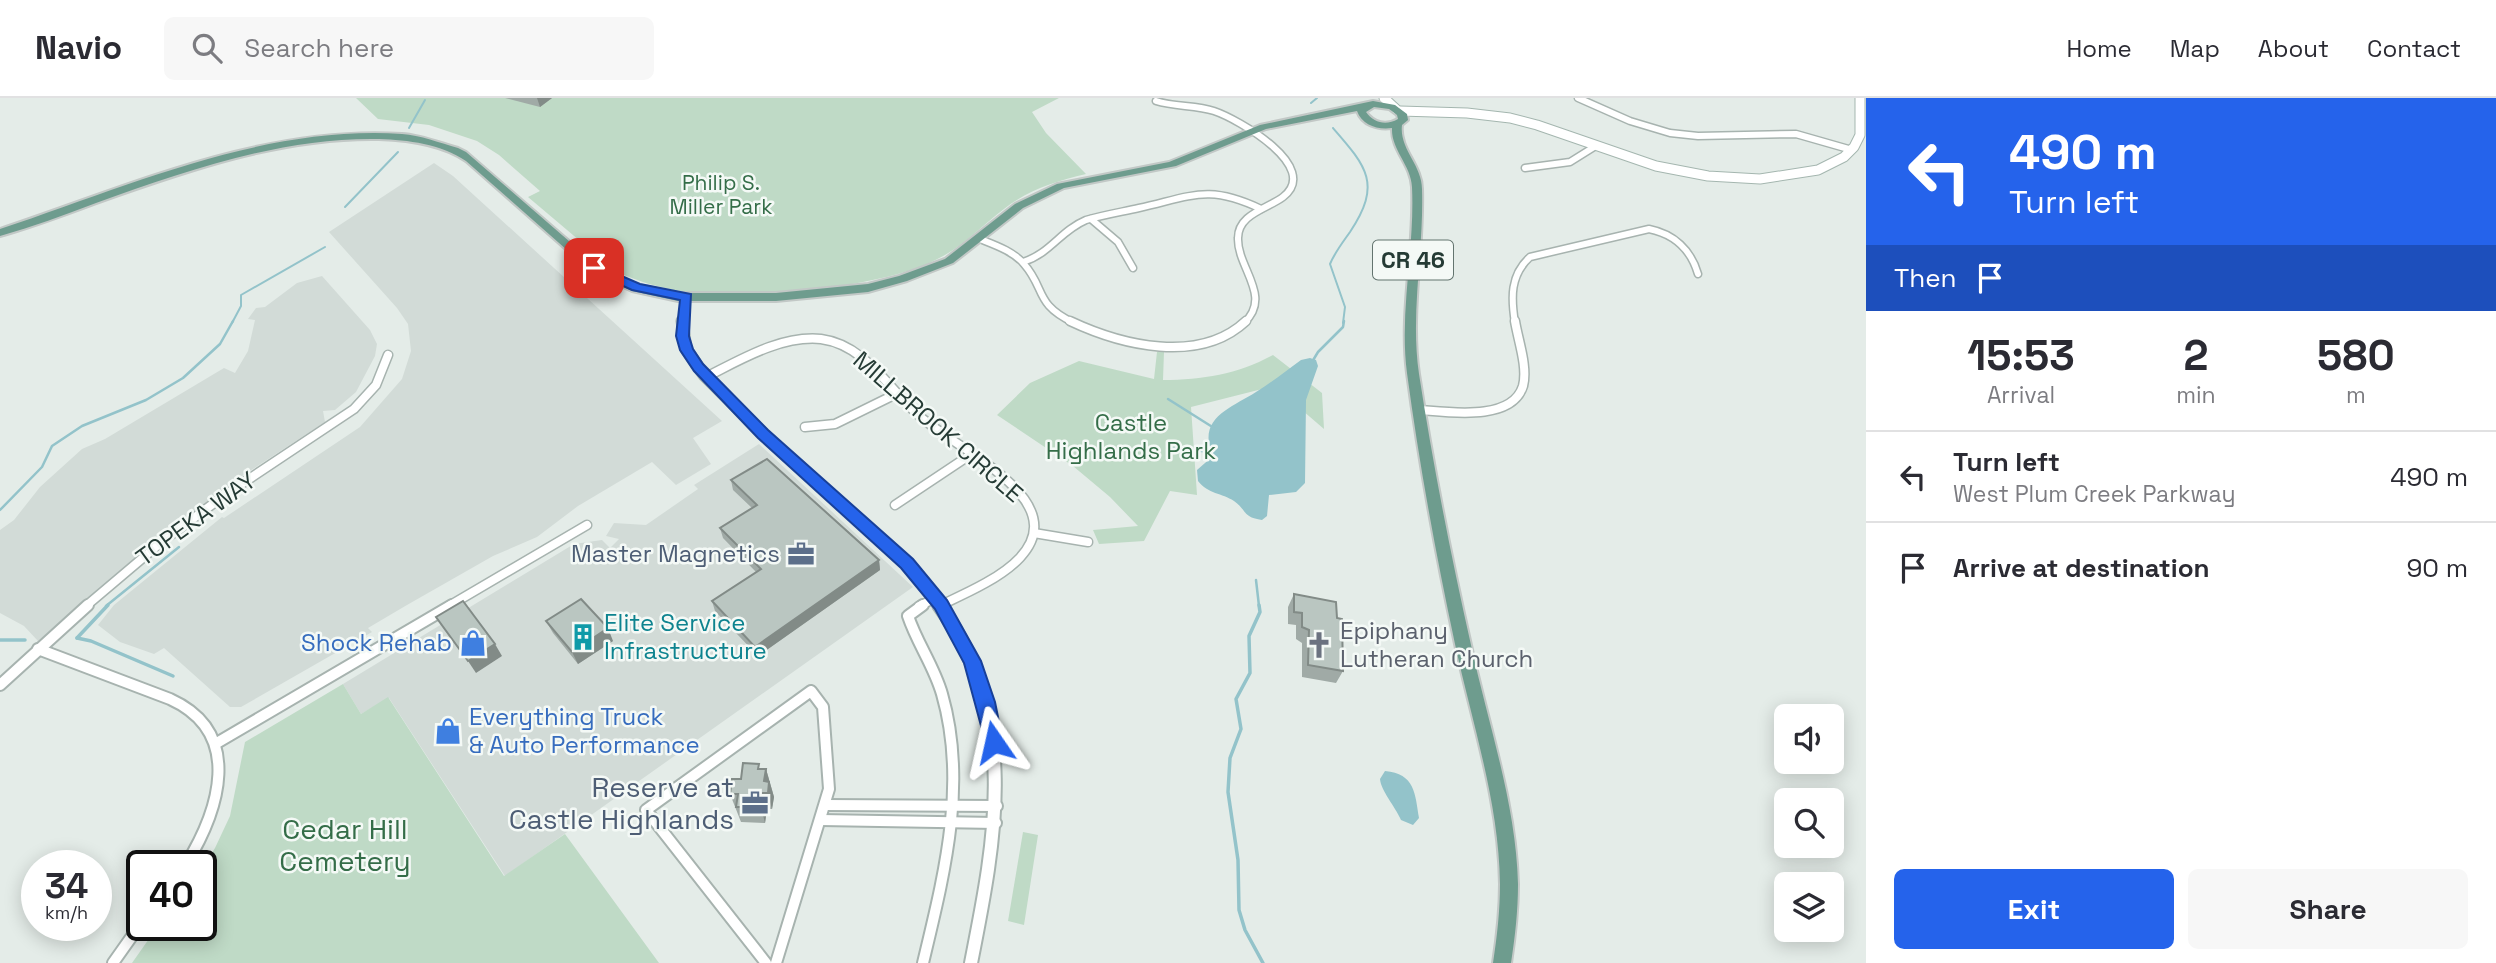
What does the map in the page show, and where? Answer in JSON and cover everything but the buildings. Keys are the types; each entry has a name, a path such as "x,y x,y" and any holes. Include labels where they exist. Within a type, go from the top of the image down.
{"main road":[{"path":"1384,98 1398,117 1396,133 1405,154"},
{"path":"1312,116 1343,115 1384,125 1398,117 1467,119 1520,128 1592,146 1671,170 1755,179 1791,177 1838,162 1852,150 1859,135 1860,98"},
{"path":"0,233 259,145 324,134 385,133 433,142 468,158 588,263 608,276 650,291 687,297 776,297 868,288 903,279 936,267 980,239 1019,206 1048,191 1086,179 1172,164 1250,131 1369,103 1383,105 1398,117"},
{"path":"1369,103 1361,112 1405,154"},
{"name":"CR 46","path":"1405,154 1416,178 1417,191 1408,308 1410,355 1460,630 1503,832 1509,886 1502,963"}],"street":[{"path":"1578,98 1607,113 1666,132 1716,136 1795,134 1812,136 1852,150"},
{"path":"980,239 1012,253 1023,262 1047,304 1074,324 1156,346 1205,343 1236,330 1250,316 1256,303 1255,284 1241,257 1238,240 1243,224 1290,190 1294,180 1293,170 1279,151 1250,131 1210,110 1156,102"},
{"path":"1525,168 1572,163 1584,157 1592,146"},
{"path":"1023,262 1048,253 1068,230 1091,219 1154,205 1181,195 1203,192 1231,196 1261,209"},
{"path":"1091,219 1118,242 1133,268"},
{"path":"1420,410 1476,413 1500,408 1518,396 1523,384 1514,326 1512,291 1514,275 1520,265 1530,257 1649,229 1664,233 1690,253 1698,274"},
{"path":"687,297 682,324 683,341 691,358 706,377 763,434 907,563 939,601 972,661 986,702 994,742 997,806 971,963"},
{"name":"MILLBROOK CIRCLE","path":"706,377 778,344 813,340 833,343 857,353 896,394 970,456 1020,493 1032,515 1034,533 1028,551 1007,573 916,608 908,616 930,659 946,707 954,756 954,806"},
{"name":"TOPEKA WAY","path":"0,685 106,588 174,533 354,409 376,385 388,355"},
{"path":"804,427 835,424 896,394"},
{"path":"895,505 970,456"},
{"path":"215,744 587,525"},
{"path":"1034,533 1088,542"},
{"path":"38,649 184,706 202,721 215,744 219,774 215,807 206,832 195,850"},
{"path":"766,963 646,810 811,691 823,707 830,780 821,820 776,963"},
{"path":"825,805 997,806"},
{"path":"923,963 953,822 954,806"},
{"path":"821,820 996,823"},
{"path":"113,963 129,941"}],"shaded area":[{"path":"434,163 453,176 722,421 693,438 711,464 676,485 652,462 578,506 537,537 493,556 407,605 368,628 372,632 241,707 230,707 164,648 154,654 120,642 98,625 114,605 222,517 360,427 402,379 411,351 408,324 329,232"},
{"path":"322,276 370,330 377,344 375,356 356,392 335,410 323,411 325,422 236,480 151,545 38,641 24,626 0,613 0,530 14,520 40,487 82,449 105,439 224,368 235,373 248,351 255,320 248,319 256,308 265,307 297,283"},
{"path":"759,444 913,587 505,876 389,698 361,714 343,684 574,544 602,540 610,548 619,539 606,536 614,523 646,525 698,489 694,485"}],"green space":[{"name":"Philip S. Miller Park","path":"356,98 1059,98 1032,112 1046,133 1086,174 1033,191 1004,209 945,255 888,277 853,284 779,292 742,294 680,291 619,273 622,270 599,257 528,197 540,191 499,155 477,141 429,125 378,119"},
{"name":"Castle Highlands Park","path":"1157,352 1164,352 1163,380 1220,375 1273,355 1322,393 1324,429 1274,386 1191,407 1197,495 1170,491 1144,541 1099,544 1093,530 1138,526 1110,497 1073,466 997,415 1030,383 1079,361 1154,379"},
{"name":"Cedar Hill Cemetery","path":"343,684 361,714 388,697 504,876 565,834 659,963 132,963 147,941 217,941 217,850 214,850 230,816 245,742"},
{"path":"1023,832 1038,835 1024,925 1008,921"}],"water":[{"path":"1301,360 1316,360 1318,366 1306,400 1305,483 1296,492 1269,495 1267,516 1262,520 1256,519 1234,501 1206,488 1198,481 1197,470 1213,456 1209,432 1213,423 1227,409"},
{"path":"1385,771 1402,776 1412,786 1419,818 1413,825 1401,820 1383,788 1380,779"}],"waterway":[{"path":"1311,103 1317,98"},
{"path":"409,128 425,100"},
{"path":"1333,128 1362,165 1368,188 1360,215 1330,264 1345,307 1343,323"},
{"path":"345,207 398,152"},
{"path":"232,323 241,306 241,295 325,247"},
{"path":"0,510 42,467 52,446 82,426 146,400 183,378 220,344 233,321"},
{"path":"1312,362 1318,352 1343,327 1344,321"},
{"path":"1168,399 1214,428"},
{"path":"1167,448 1213,452"},
{"path":"106,606 179,547"},
{"path":"1256,580 1259,606"},
{"path":"108,605 77,638 91,641 173,676"},
{"path":"1259,605 1260,612 1249,636 1250,673 1236,699 1241,729 1230,758 1228,792 1238,860 1239,910 1245,930 1263,963"},
{"path":"0,640 25,640"}],"place":[{"name":"Master Magnetics","path":"801,554"},
{"name":"Elite Service Infrastructure","path":"583,637"},
{"name":"Shock Rehab","path":"473,643"},
{"name":"Epiphany Lutheran Church","path":"1319,645"},
{"name":"Everything Truck & Auto Performance","path":"448,731"},
{"name":"Reserve at Castle Highlands","path":"755,803"}],"route":[{"path":"594,268 636,288 687,297 682,336 698,368 763,434 907,563 941,604 965,645 982,687 994,742"}]}
